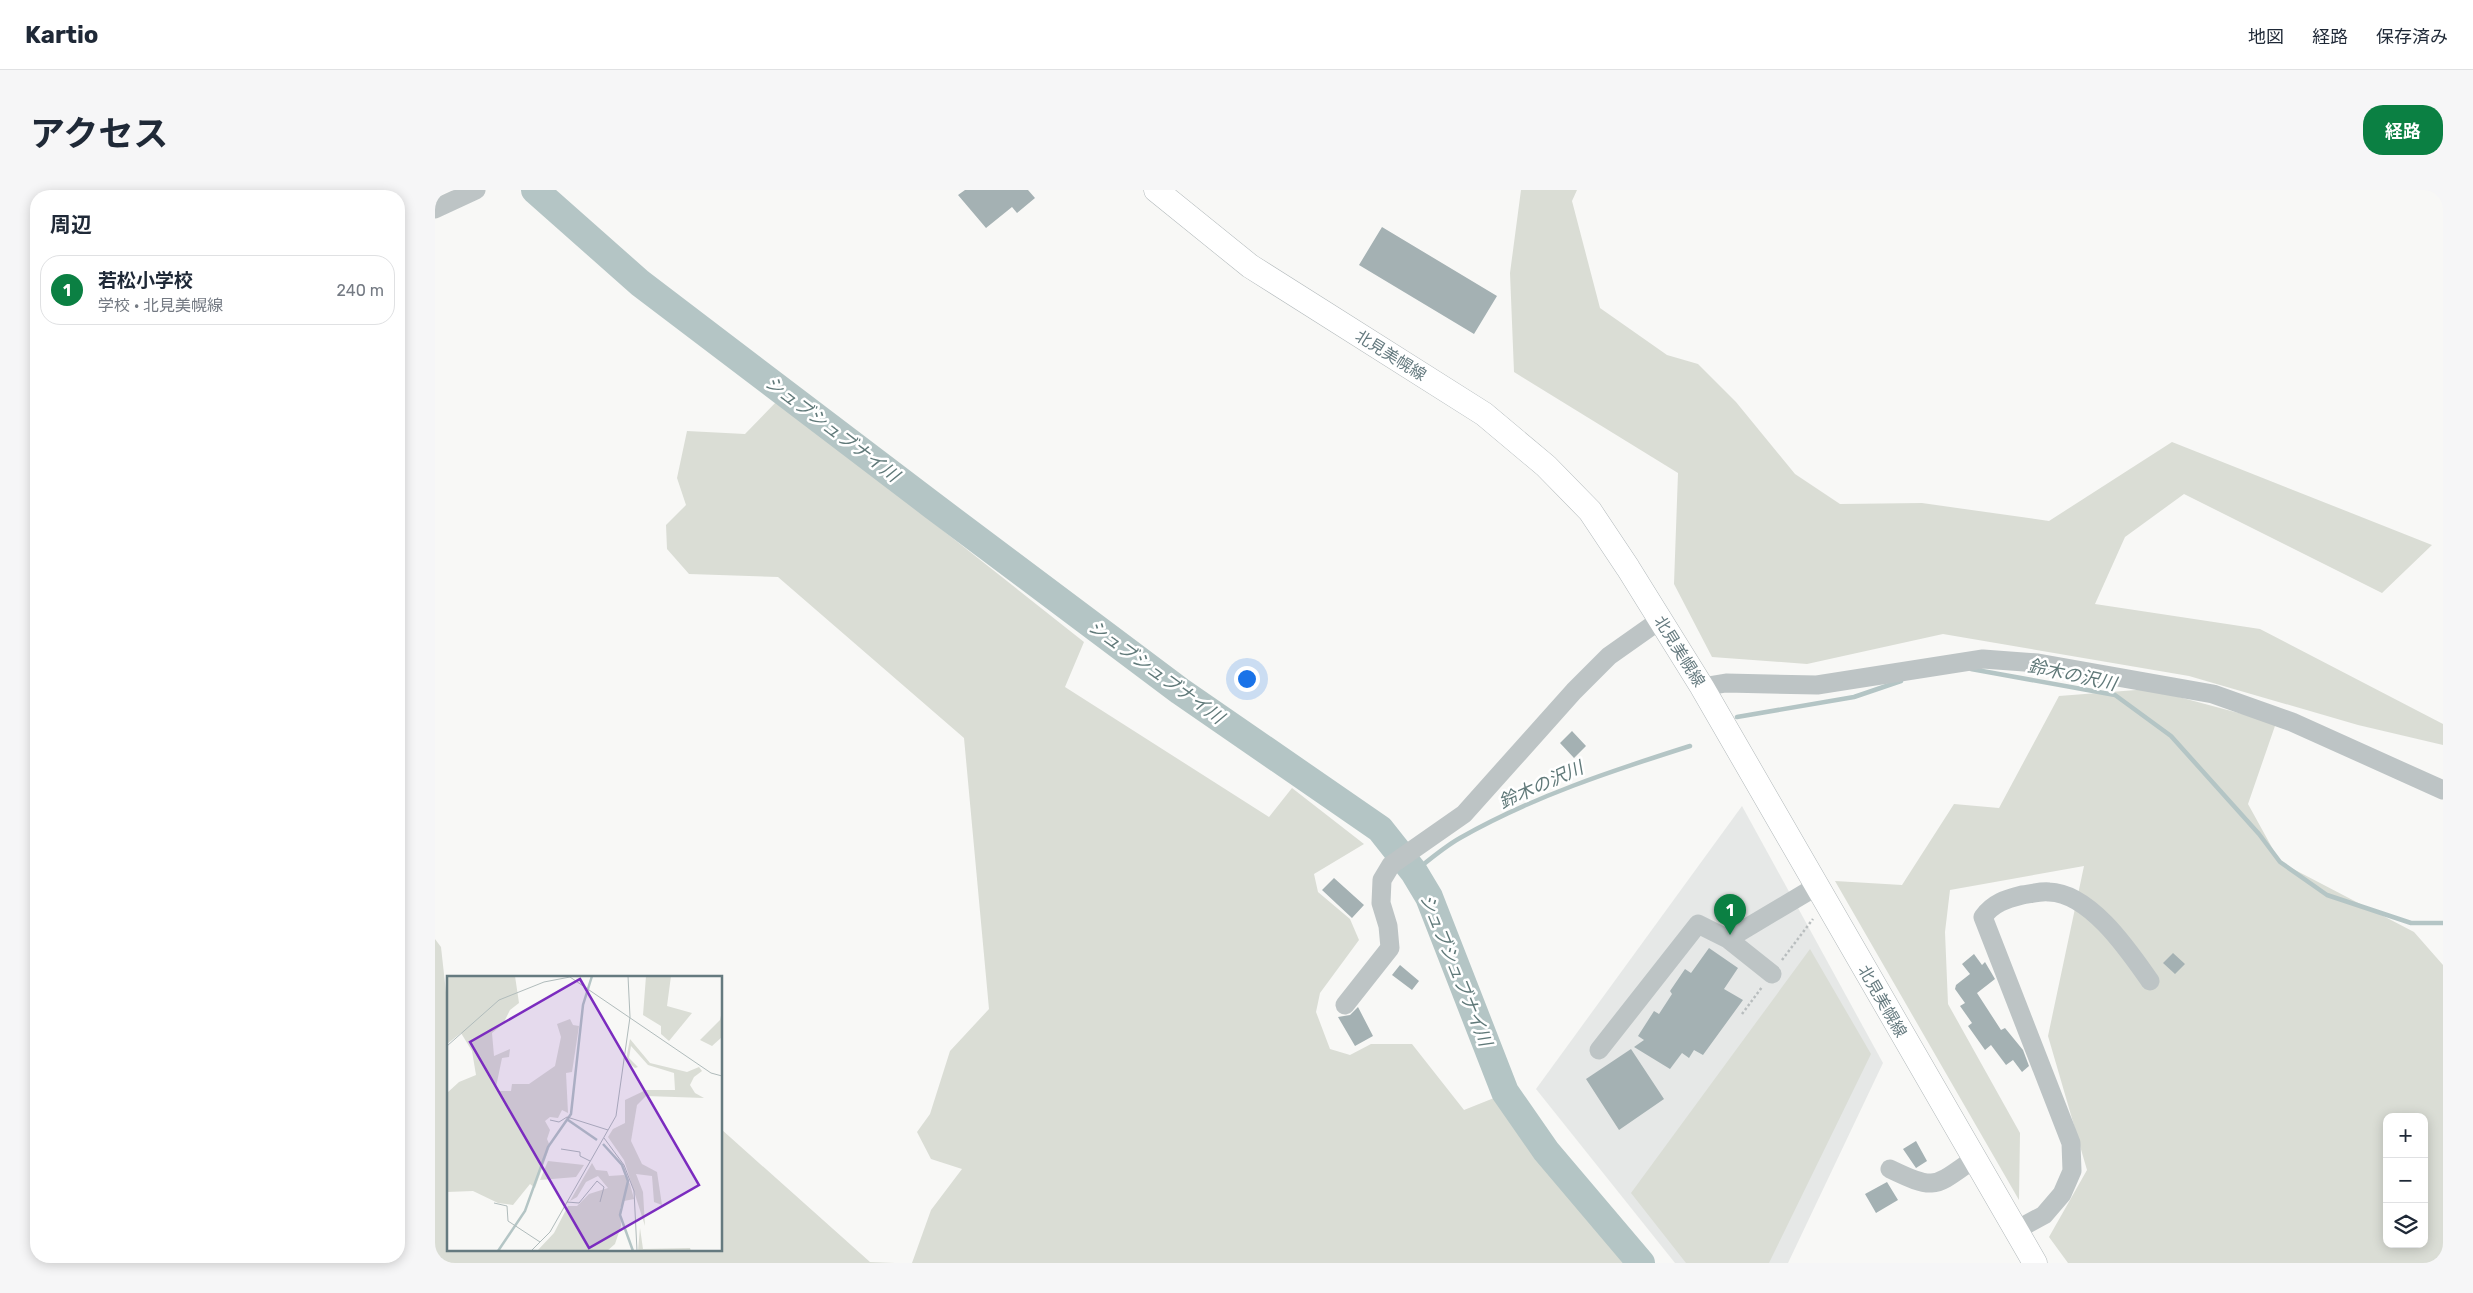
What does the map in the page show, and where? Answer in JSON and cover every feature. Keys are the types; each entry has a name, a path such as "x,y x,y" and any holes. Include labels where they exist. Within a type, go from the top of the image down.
{"main road":[{"name":"北見美幌線","path":"1156,190 1250,266 1484,414 1546,466 1590,511 1702,686 1973,1159 2035,1263"}],"street":[{"path":"435,210 476,190"},
{"path":"1345,1005 1390,948 1388,926 1381,903 1382,880 1391,865 1464,814 1574,691 1609,656 1660,620"},
{"path":"1702,686 1726,683 1817,685 1983,659 2038,663 2213,694 2291,722 2443,790"},
{"path":"2016,1230 2044,1215 2062,1194 2072,1171 2071,1143 2010,991 1983,917 1991,907 2006,899 2049,892 2064,895 2100,918 2122,943 2150,981"},
{"path":"1728,939 1821,894"},
{"path":"1599,1050 1698,924 1728,939 1772,974"},
{"path":"1890,1170 1924,1184 1933,1185 1973,1159"}],"path":[{"path":"1742,1014 1772,974 1821,894"}],"shaded area":[{"path":"1521,190 1577,190 1572,201 1600,308 1667,355 1698,364 1736,402 1795,474 1840,504 1922,503 2049,521 2172,442 2432,545 2382,593 2184,494 2125,537 2095,604 2260,629 2443,724 2443,745 2358,725 2189,676 1943,634 1807,664 1712,657 1674,584 1678,473 1514,372 1510,273"},
{"path":"778,400 1084,642 1065,687 1269,817 1292,788 1364,844 1314,874 1318,892 1350,919 1359,940 1320,993 1316,1012 1330,1049 1350,1055 1371,1044 1412,1044 1464,1110 1494,1098 1533,1119 1655,1263 912,1263 931,1210 962,1169 931,1159 917,1132 930,1114 950,1051 989,1009 964,738 778,577 689,574 667,549 666,525 686,505 677,478 687,431 745,434"},
{"path":"2149,689 2276,723 2248,804 2280,862 2414,932 2443,965 2443,1263 2068,1263 2049,1237 2087,1170 2048,1036 2084,866 1950,890 1945,932 1948,1004 2020,1133 2019,1200 1835,881 1902,885 1954,804 1999,808 2059,696"},
{"path":"1742,806 1883,1063 1788,1263 1675,1263 1536,1089"},
{"path":"435,939 441,947 447,1001 447,1250 723,1250 723,1131 870,1262 895,1263 435,1263"},
{"path":"1810,949 1871,1054 1769,1263 1686,1263 1631,1193"}],"building":[{"path":"965,190 1028,190 1035,198 1017,213 1012,207 986,228 958,195"},
{"path":"1382,227 1497,296 1474,334 1359,265"},
{"path":"1572,731 1586,746 1574,758 1560,743"},
{"path":"1334,878 1364,905 1352,918 1322,890"},
{"path":"1709,948 1738,968 1724,989 1743,1000 1703,1055 1694,1050 1689,1058 1682,1053 1670,1069 1634,1047 1644,1040 1638,1036 1654,1011 1659,1014 1672,994 1670,991 1685,969 1691,973"},
{"path":"2173,953 2185,964 2175,974 2163,963"},
{"path":"1974,954 1982,965 1985,962 1995,979 1977,993 2001,1030 2005,1028 2023,1050 2029,1066 2022,1072 2013,1060 2006,1065 1991,1045 1985,1050 1968,1026 1972,1023 1960,1006 1965,1003 1955,989 1956,985 1970,974 1962,964"},
{"path":"1400,965 1419,981 1412,990 1392,975"},
{"path":"1358,1007 1373,1036 1355,1046 1338,1017 1350,1015"},
{"path":"1631,1049 1664,1099 1619,1130 1586,1079"},
{"path":"1916,1141 1927,1161 1916,1168 1903,1149"},
{"path":"1887,1182 1898,1200 1876,1213 1865,1194"}],"waterway":[{"name":"シュブシュブナイ川","path":"535,190 640,283 932,505 1180,691 1380,829 1414,872 1429,897 1505,1092 1546,1151 1641,1263"},
{"name":"鈴木の沢川","path":"1971,669 2115,695 2171,736 2259,834 2280,862 2327,895 2411,923 2443,923"},
{"name":"鈴木の沢川","path":"1737,717 1854,697 1901,681"},
{"name":"鈴木の沢川","path":"1414,872 1454,842 1515,810 1601,775 1690,746"}],"place":[{"name":"若松小学校","path":"1730,935"}]}
